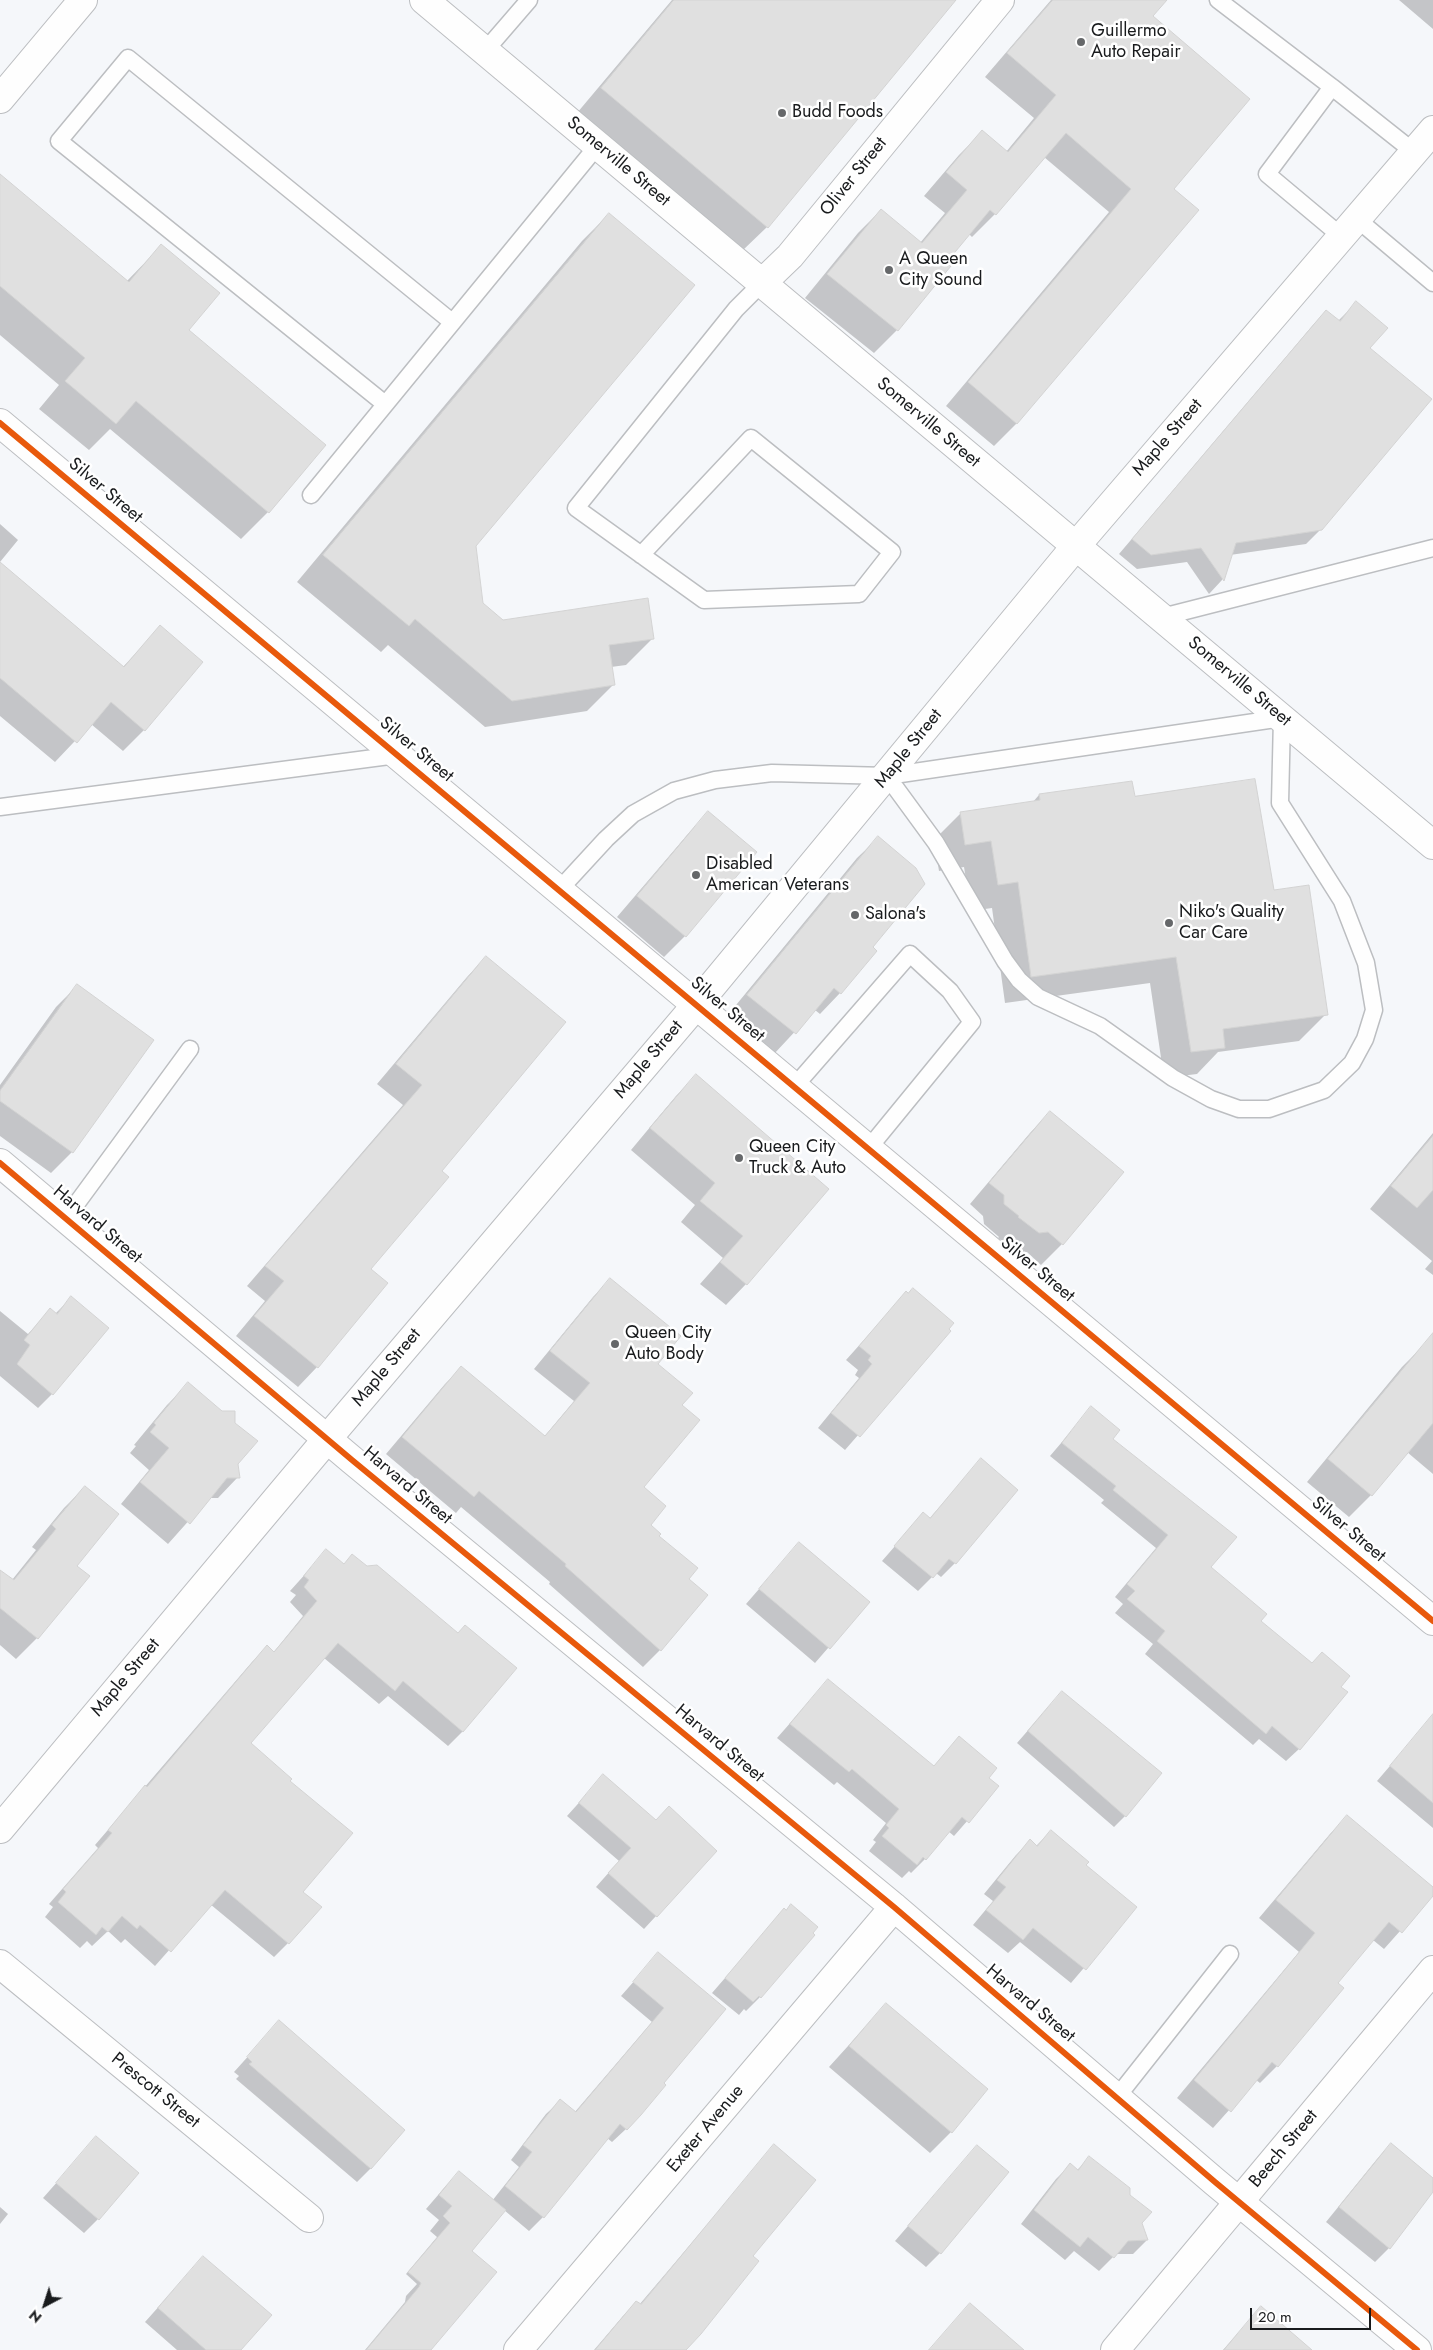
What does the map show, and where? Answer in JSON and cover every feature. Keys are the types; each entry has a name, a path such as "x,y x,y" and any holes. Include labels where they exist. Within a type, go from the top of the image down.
{"street":[{"path":"0,100 84,0"},
{"name":"Somerville Street","path":"424,0 763,282 1075,547 1162,617 1433,844"},
{"name":"Oliver Street","path":"763,282 790,256 1000,0"},
{"name":"Maple Street","path":"0,1829 327,1439 697,1004 1075,547 1433,130"},
{"name":"Silver Street","path":"0,423 1433,1621"},
{"name":"Harvard Street","path":"0,1163 327,1439 894,1908 1417,2350"},
{"name":"Exeter Avenue","path":"518,2350 894,1908"},
{"name":"Prescott Street","path":"0,1964 309,2218"},
{"name":"Beech Street","path":"1115,2350 1433,1970"}],"lane":[{"path":"485,51 528,0"},
{"path":"1218,0 1414,152"},
{"path":"385,404 59,141 128,58 452,322"},
{"path":"1332,88 1267,174 1433,283"},
{"path":"311,494 598,145"},
{"path":"641,555 751,438 892,552 859,594 704,600 641,555 576,508 736,309 763,282"},
{"path":"1162,617 1433,548"},
{"path":"559,890 606,839 633,814 674,791 715,780 772,773 887,776 1282,718 1280,803 1342,901 1366,963 1374,1010 1365,1039 1352,1063 1324,1090 1269,1109 1239,1110 1211,1099 1172,1078 1100,1026 1038,997 1019,980 1004,961 936,843 887,776"},
{"path":"0,807 398,755"},
{"path":"794,1087 910,954 950,991 972,1022 868,1149"},
{"path":"66,1218 190,1049"},
{"path":"1117,2097 1230,1954"}],"building":[{"path":"674,0 956,0 768,228 601,88"},
{"path":"1053,0 1167,0 1153,16 1250,99 1174,189 1199,210 1017,424 968,382 1131,189 1066,133 996,215 990,210 946,263 951,266 898,331 827,274 881,209 922,243 967,190 946,172 982,130 1008,152 1056,95 1007,53"},
{"path":"0,174 129,282 161,244 220,293 189,330 326,445 269,513 136,401 116,424 65,381 85,358 0,286"},
{"path":"609,213 695,285 476,546 483,603 503,620 648,598 654,639 609,645 615,685 512,701 415,619 409,626 323,555"},
{"path":"1356,301 1388,328 1370,348 1432,399 1322,530 1236,543 1224,581 1201,548 1151,555 1132,539 1326,310 1340,321"},
{"path":"0,562 124,667 160,625 203,662 145,731 111,702 77,743 0,678"},
{"name":"Niko's Quality Car Care","path":"1255,779 1274,890 1309,885 1328,1015 1223,1029 1225,1048 1191,1052 1176,957 1031,977 1018,882 998,885 991,841 965,845 960,812 1040,800 1039,794 1132,781 1135,796"},
{"name":"Disabled American Veterans","path":"708,811 757,852 686,937 637,896"},
{"name":"Salona's","path":"878,836 916,868 925,884 873,947 877,951 841,994 834,988 796,1034 747,995"},
{"path":"486,956 566,1022 442,1171 449,1177 371,1269 388,1283 318,1368 254,1316 284,1281 265,1266 422,1085 396,1064"},
{"path":"77,984 154,1040 73,1153 0,1101 0,1091"},
{"name":"Queen City Truck & Auto","path":"696,1074 829,1189 747,1285 720,1262 743,1236 700,1201 715,1183 650,1128"},
{"path":"1050,1111 1124,1172 1063,1245 1048,1232 1039,1233 1018,1217 1004,1204 1004,1195 989,1183"},
{"path":"1433,1136 1433,1190 1417,1208 1391,1186"},
{"path":"610,1278 681,1336 658,1364 693,1393 682,1405 700,1420 644,1487 666,1506 651,1525 661,1534 659,1536 698,1568 689,1579 708,1595 661,1651 565,1566 566,1564 479,1491 474,1497 402,1437 461,1366 545,1436 590,1383 550,1351"},
{"path":"913,1288 954,1323 949,1329 951,1331 860,1437 831,1413 872,1364 868,1360 871,1356 859,1346 906,1291 908,1293"},
{"path":"71,1296 109,1328 53,1395 17,1364 30,1345 24,1340 50,1308 57,1314"},
{"path":"1433,1333 1433,1423 1372,1496 1328,1459"},
{"path":"188,1382 222,1411 235,1411 235,1423 258,1441 238,1464 240,1478 227,1478 190,1524 140,1482 169,1448 150,1432 156,1425 154,1423"},
{"path":"1091,1406 1120,1430 1113,1439 1237,1537 1211,1567 1267,1614 1261,1621 1312,1663 1322,1652 1350,1676 1341,1687 1348,1692 1300,1750 1272,1726 1266,1734 1157,1641 1165,1631 1127,1599 1135,1591 1127,1584 1168,1535 1113,1490 1116,1486 1062,1443"},
{"path":"981,1458 1018,1490 956,1564 949,1559 933,1578 894,1546 923,1512 930,1518"},
{"path":"85,1486 119,1514 77,1566 90,1576 38,1639 0,1608 0,1570 14,1580 56,1529 52,1525"},
{"path":"799,1542 870,1602 830,1649 759,1589"},
{"path":"326,1549 344,1564 352,1554 367,1566 377,1565 458,1633 465,1625 517,1668 463,1732 403,1681 395,1691 338,1643 251,1743 292,1779 290,1781 353,1833 303,1892 322,1907 289,1944 225,1890 171,1952 140,1925 137,1929 122,1916 108,1932 102,1927 96,1935 58,1902 66,1892 63,1889 112,1833 108,1830 145,1785 147,1787 267,1645 274,1652 317,1601 304,1587 309,1580 304,1576"},
{"path":"828,1679 934,1766 959,1736 997,1768 989,1778 999,1786 969,1823 962,1817 926,1860 923,1857 917,1865 882,1836 889,1828 886,1825 899,1809 852,1769 849,1772 790,1724"},
{"path":"1062,1691 1162,1773 1126,1817 1028,1731"},
{"path":"1433,1714 1433,1803 1390,1766"},
{"path":"603,1774 656,1820 669,1806 717,1851 657,1917 608,1873 631,1848 579,1803"},
{"path":"1347,1815 1433,1887 1433,1896 1402,1933 1389,1922 1338,1983 1344,1988 1278,2067 1272,2062 1231,2112 1194,2080 1315,1933 1276,1900"},
{"path":"1051,1830 1089,1862 1086,1865 1137,1907 1086,1970 1033,1928 1023,1940 986,1910 1006,1887 997,1880 1030,1839 1037,1846"},
{"path":"791,1904 818,1927 813,1933 815,1935 761,1998 759,1996 753,2002 725,1978 784,1908 786,1910"},
{"path":"658,1952 726,2009 664,2083 666,2085 641,2115 627,2130 620,2124 544,2218 505,2186 532,2152 523,2145 560,2099 576,2112 664,2008 633,1982"},
{"path":"886,2003 988,2089 952,2133 849,2046"},
{"path":"279,2020 405,2130 371,2169 249,2064 252,2062 247,2057"},
{"path":"96,2136 139,2173 99,2220 56,2183"},
{"path":"1391,2143 1433,2178 1433,2192 1390,2249 1339,2207"},
{"path":"774,2144 816,2180 753,2256 759,2261 701,2334 686,2350 595,2350 636,2301 641,2304"},
{"path":"977,2145 1009,2172 941,2254 908,2226"},
{"path":"1089,2156 1130,2188 1130,2195 1152,2212 1142,2223 1148,2240 1128,2241 1114,2258 1088,2237 1080,2247 1034,2210 1070,2163 1078,2170"},
{"path":"459,2171 506,2210 472,2251 497,2272 431,2350 366,2350 419,2287 421,2283 408,2272 450,2223 443,2216 452,2206 439,2195"},
{"path":"203,2256 272,2315 241,2350 206,2350 158,2308"},
{"path":"970,2303 1024,2350 929,2350"},
{"path":"1261,2306 1312,2350 1224,2350"}],"cycle path":[{"path":"0,423 1433,1621"},
{"path":"0,1163 352,1460 894,1907 1215,2182 1417,2350"}],"place":[{"name":"Guillermo Auto Repair","path":"1081,42"},
{"name":"Budd Foods","path":"782,113"},
{"name":"A Queen City Sound","path":"889,270"},
{"name":"Disabled American Veterans","path":"696,875"},
{"name":"Salona's","path":"855,915"},
{"name":"Niko's Quality Car Care","path":"1169,923"},
{"name":"Queen City Truck & Auto","path":"739,1158"},
{"name":"Queen City Auto Body","path":"615,1344"}]}
